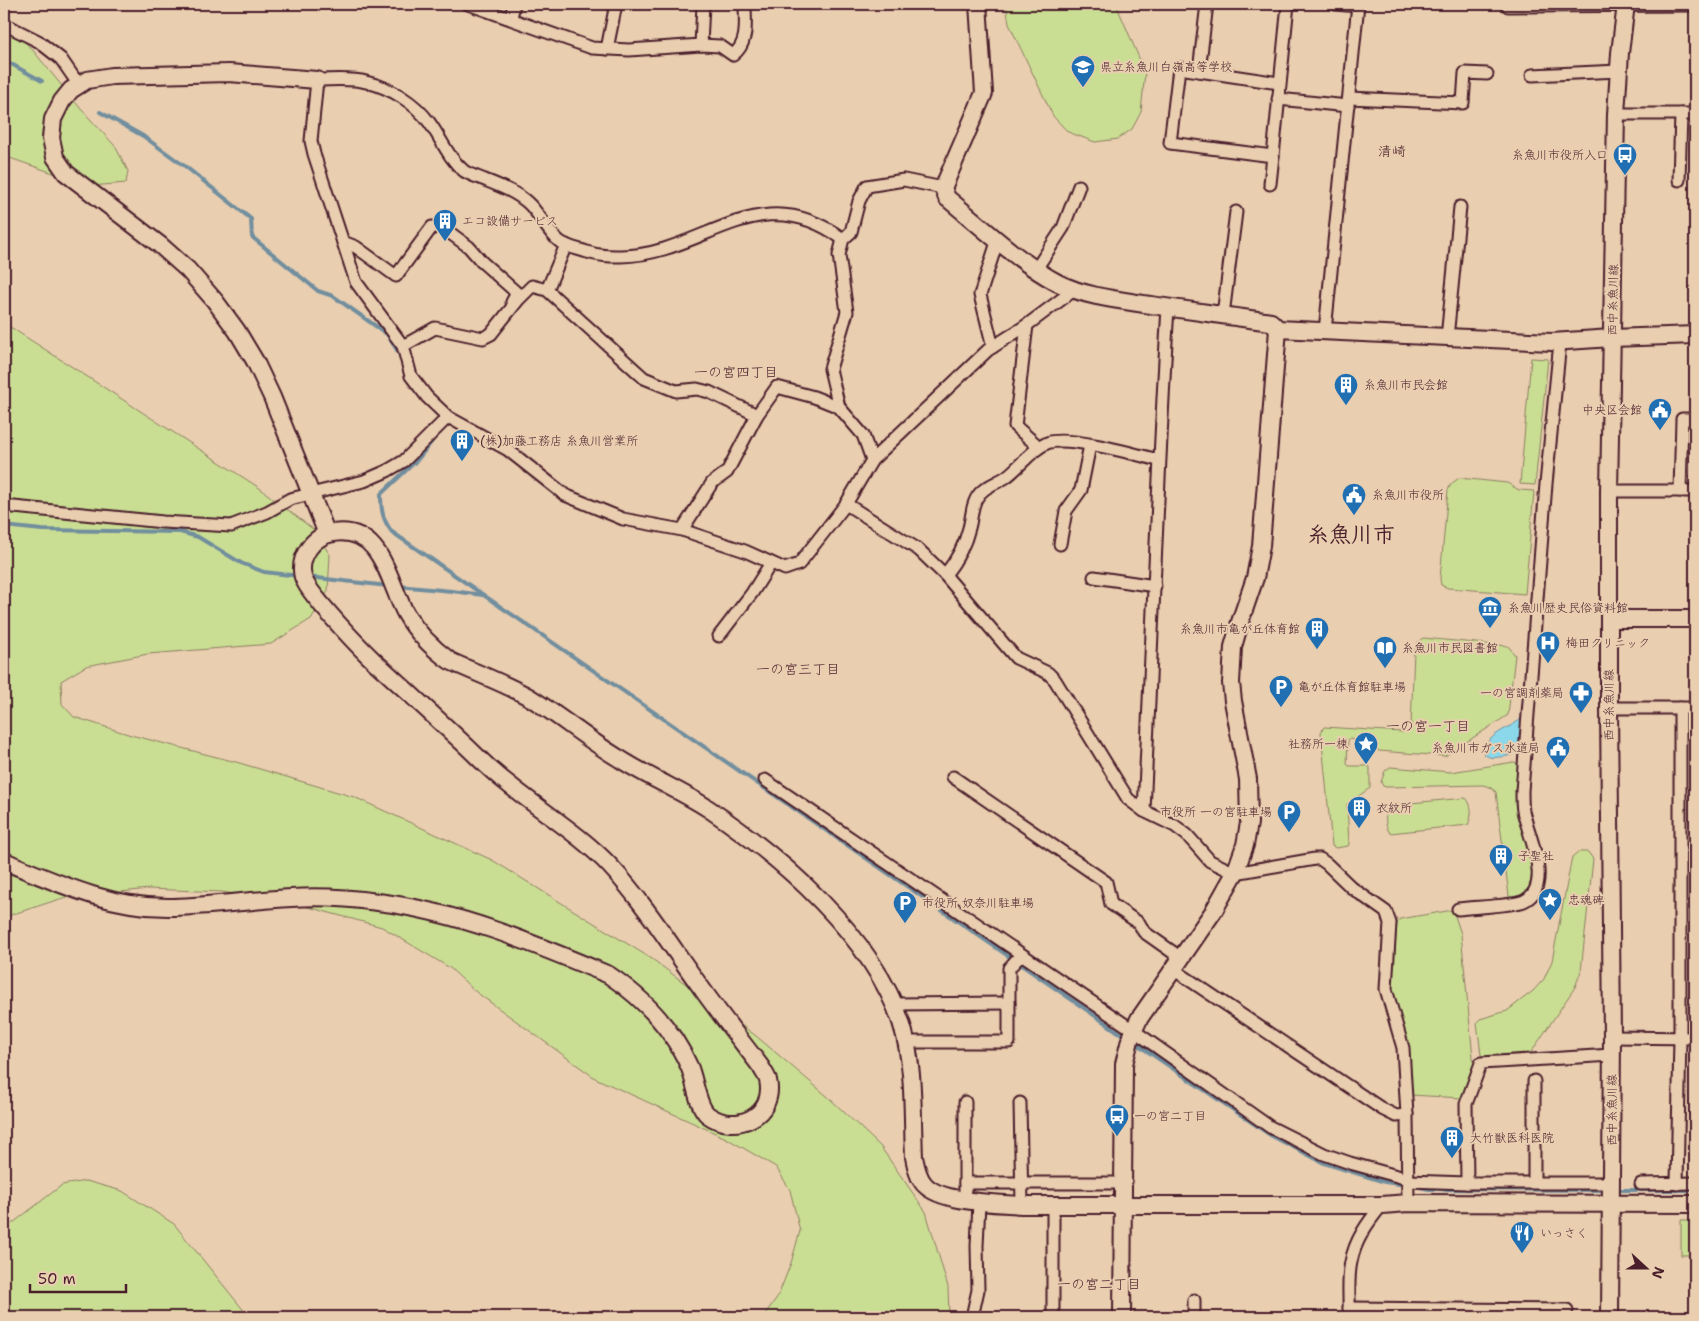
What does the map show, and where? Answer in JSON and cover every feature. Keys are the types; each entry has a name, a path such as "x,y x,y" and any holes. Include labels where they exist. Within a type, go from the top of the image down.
{"street":[{"path":"468,4 592,48 629,50 701,45 720,46 733,55 741,48 744,39 745,4"},
{"path":"510,18 514,4"},
{"path":"607,49 616,4"},
{"path":"701,45 704,4"},
{"path":"978,4 984,93 943,188 947,198 1036,269 1074,290 1123,300 1271,322 1278,329 1560,342 1695,335"},
{"path":"1199,71 1207,4"},
{"path":"1270,184 1288,4"},
{"path":"1325,331 1358,5 1335,4"},
{"path":"1508,4 1508,6 1695,5"},
{"name":"西中糸魚川線","path":"1610,1317 1612,1036 1608,708 1609,490 1616,114 1626,4"},
{"path":"4,24 38,41 61,59 79,85"},
{"path":"1273,156 1170,143 1179,68 1279,83"},
{"path":"1532,75 1619,71"},
{"path":"327,534 272,397 255,361 237,331 215,301 188,270 160,245 66,173 55,157 51,138 53,119 62,101 71,90 87,80 112,76 229,73 365,82 393,92 415,106 429,122 457,165 467,173 507,189 528,203 558,241 598,256 628,256 654,253 743,218 768,215 804,218 827,227 843,239"},
{"path":"1278,100 1463,103 1465,73 1487,74"},
{"path":"317,80 311,141 356,282 403,346 411,376 427,396 448,417 508,450 565,495 623,519 682,530 745,551 785,569 799,564 846,504 872,460 993,347 1074,290"},
{"path":"1616,114 1695,114"},
{"path":"1679,180 1682,114"},
{"path":"872,460 863,435 839,407 830,369 847,312 839,255 843,239 851,232 859,201 867,186 904,180 943,188"},
{"path":"1036,269 1063,228 1079,186"},
{"path":"1446,338 1460,207"},
{"path":"1223,315 1236,212"},
{"path":"343,242 356,247 396,276 432,227 442,227 469,247 482,262 517,294 512,302 514,306"},
{"path":"993,347 980,295 998,239"},
{"path":"547,290 566,245"},
{"path":"403,346 435,328 483,338 490,334 532,286 547,290 644,378 676,391 697,389 710,392 757,415"},
{"path":"1144,811 1155,586 1158,460 1168,307"},
{"path":"1028,324 1015,426 1039,447"},
{"path":"1122,1317 1124,1064 1133,1030 1138,1019 1214,912 1235,873 1245,845 1249,823 1250,801 1246,766 1233,701 1233,647 1255,578 1261,546 1278,329"},
{"path":"1458,909 1523,902 1533,894 1538,886 1538,872 1530,828 1524,812 1522,792 1546,484 1560,342"},
{"path":"682,530 712,483 727,472 757,415 777,387 814,397 839,407"},
{"path":"4,506 163,522 231,526 267,512 290,498 364,481 387,471 404,461 448,417"},
{"path":"1680,490 1682,419 1695,419"},
{"path":"944,575 965,542 970,526 971,510 977,496 988,486 1005,477 1039,447 1058,440 1111,448 1158,460"},
{"path":"1060,544 1066,511 1082,490 1090,445"},
{"path":"1609,490 1695,491"},
{"path":"846,504 919,550 944,575 1016,658 1048,673 1055,680 1128,799 1144,811 1175,826 1187,835 1210,862 1235,873 1320,859 1352,888 1386,912 1390,923 1386,989 1402,1048 1407,1115 1408,1203"},
{"path":"4,861 70,888 122,903 174,907 293,898 349,899 379,902 428,911 511,936 609,975 622,984 653,1011 677,1043 689,1066 706,1114 731,1125 743,1123 754,1117 764,1107 768,1095 768,1080 761,1067 705,994 643,906 610,867 581,839 547,815 498,775 349,638 309,588 303,578 302,566 311,545 327,534 349,532 362,536 380,554 407,616 431,646 450,661 527,696 622,760 708,809 772,857 812,894 860,946 876,970 894,1004 901,1023 911,1072 916,1169 923,1184 930,1190 947,1197 1022,1205 1695,1204"},
{"path":"719,636 752,593 771,564"},
{"path":"1094,577 1155,586"},
{"path":"1609,619 1695,619"},
{"path":"1608,708 1695,708"},
{"path":"1677,1184 1680,1038 1680,708"},
{"path":"953,777 1106,882 1111,904 1139,923 1144,932 1177,964 1382,1109 1396,1116 1407,1115"},
{"path":"765,780 1133,1030 1270,1127 1300,1144 1350,1163 1408,1180 1467,1183 1612,1183"},
{"path":"906,1042 1009,1042 1009,968 1021,955"},
{"path":"894,1004 1009,1003"},
{"path":"1612,1036 1695,1038"},
{"path":"1467,1183 1466,1104 1481,1062 1612,1055"},
{"path":"1534,1081 1534,1182"},
{"path":"966,1102 965,1183 972,1201 977,1246 978,1290 972,1317"},
{"path":"1020,1103 1022,1205"},
{"path":"965,1183 1122,1183"},
{"path":"1641,1184 1695,1184"},
{"path":"1053,1205 1053,1317"},
{"path":"1382,1205 1368,1222 1350,1264 1349,1313 1567,1310"},
{"path":"1194,1300 1194,1317"}],"green space":[{"path":"1006,4 1116,4 1145,72 1141,112 1132,129 1118,139 1095,142 1068,132 1053,116 1009,24"},
{"path":"4,22 31,48 80,108 115,146 128,171 126,183 91,186 4,156"},
{"path":"4,323 258,487 314,530 330,555 328,591 311,619 271,644 148,654 86,666 61,681 62,704 74,717 131,735 236,762 354,797 492,860 652,959 756,1036 827,1096 880,1146 926,1212 948,1287 949,1317 763,1317 778,1296 791,1263 800,1231 790,1190 776,1167 726,1138 595,1078 476,992 450,968 382,927 293,903 222,892 149,889 63,898 4,917"},
{"path":"1531,358 1548,359 1535,485 1520,484"},
{"path":"1459,478 1507,483 1519,490 1534,491 1525,594 1448,588 1441,585 1448,490 1451,484"},
{"path":"1423,638 1508,646 1515,655 1508,715 1445,756 1379,751 1368,741 1348,739 1347,764 1349,766 1369,766 1370,788 1347,804 1349,844 1348,846 1336,848 1332,846 1321,732 1324,727 1408,731 1411,726 1414,651 1418,642"},
{"path":"1514,762 1520,765 1533,865 1532,887 1523,896 1513,899 1509,896 1496,792 1490,787 1483,785 1386,787 1381,782 1385,771 1390,767 1451,772"},
{"path":"1466,798 1470,804 1471,811 1468,825 1390,833 1387,827 1388,805"},
{"path":"1578,852 1588,852 1593,859 1581,971 1575,987 1532,1051 1528,1054 1484,1057 1481,1055 1477,1022 1480,1019 1507,1011 1533,991 1544,979 1552,961 1572,857"},
{"path":"1453,910 1461,934 1474,1068 1462,1098 1411,1095 1408,1044 1392,988 1397,923 1400,919"},
{"path":"86,1181 122,1191 174,1224 249,1317 4,1317 4,1230 62,1185"},
{"path":"1681,1220 1695,1220 1695,1255 1681,1255"}],"water":[{"path":"1523,719 1521,740 1517,750 1507,756 1493,758 1484,754 1485,747 1493,737"}],"waterway":[{"path":"4,60 42,81"},
{"path":"100,112 143,136 186,167 251,219 252,237 318,291 333,296 387,334 400,355"},
{"path":"402,362 407,376"},
{"path":"434,437 418,459 381,494 383,514 392,532 1126,1037"},
{"path":"4,526 42,530 180,532 198,537 241,563 264,572 299,576"},
{"path":"308,577 388,586"},
{"path":"398,586 483,595"},
{"path":"1134,1042 1272,1136 1324,1163 1385,1182 1406,1185"},
{"path":"1415,1186 1429,1189 1608,1190"},
{"path":"1615,1190 1695,1190"}],"place":[{"name":"県立糸魚川白嶺高等学校","path":"1083,88"},
{"name":"糸魚川市役所入口","path":"1625,176"},
{"name":"エコ設備サービス","path":"445,242"},
{"name":"糸魚川市民会館","path":"1346,406"},
{"name":"中央区会館","path":"1660,431"},
{"name":"(株)加藤工務店 糸魚川営業所","path":"462,462"},
{"name":"糸魚川市役所","path":"1354,516"},
{"name":"糸魚川歴史民俗資料館","path":"1490,629"},
{"name":"糸魚川市亀が丘体育館","path":"1317,650"},
{"name":"梅田クリニック","path":"1548,664"},
{"name":"糸魚川市民図書館","path":"1385,669"},
{"name":"亀が丘体育館駐車場","path":"1281,708"},
{"name":"一の宮調剤薬局","path":"1581,714"},
{"name":"社務所一棟","path":"1366,765"},
{"name":"糸魚川市ガス水道局","path":"1558,769"},
{"name":"衣紋所","path":"1359,829"},
{"name":"市役所 一の宮駐車場","path":"1289,833"},
{"name":"子聖社","path":"1501,877"},
{"name":"忠魂碑","path":"1550,921"},
{"name":"市役所 奴奈川駐車場","path":"905,924"},
{"name":"一の宮二丁目","path":"1117,1137"},
{"name":"大竹獣医科医院","path":"1452,1159"},
{"name":"いっさく","path":"1522,1254"}],"district":[{"name":"清崎","path":"1392,151"},
{"name":"一の宮四丁目","path":"736,372"},
{"name":"糸魚川市","path":"1351,534"},
{"name":"一の宮三丁目","path":"798,669"},
{"name":"一の宮一丁目","path":"1428,726"},
{"name":"一の宮二丁目","path":"1099,1284"}]}
